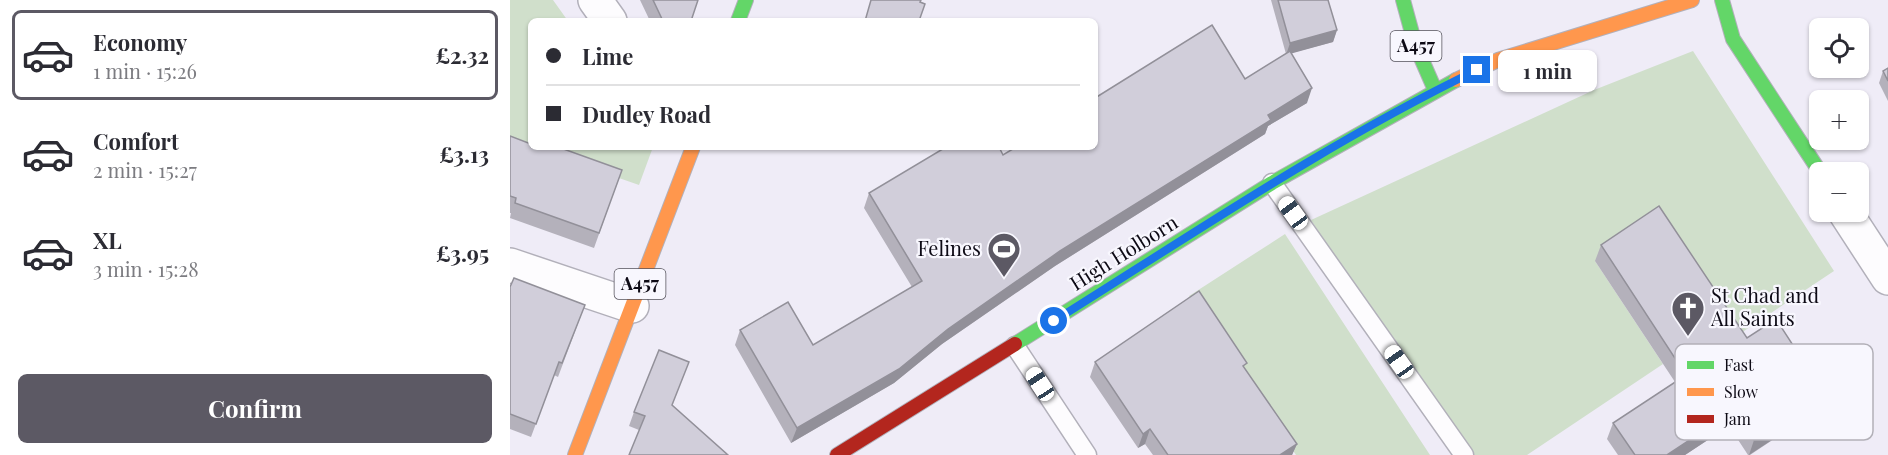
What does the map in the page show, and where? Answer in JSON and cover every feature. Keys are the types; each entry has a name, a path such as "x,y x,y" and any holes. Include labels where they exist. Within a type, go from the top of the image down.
{"main road":[{"path":"739,18 746,0"},
{"name":"A457","path":"1403,0 1415,44 1435,90"},
{"name":"High Holborn","path":"837,455 1015,346 1272,183 1435,90 1498,60 1692,0"},
{"path":"1722,0 1732,39 1813,162"},
{"name":"A457","path":"575,455 692,150"},
{"name":"A457","path":"587,455 589,422"}],"street":[{"path":"595,0 608,18"},
{"path":"1852,222 1888,278"},
{"path":"510,265 632,306"}],"lane":[{"path":"1272,183 1464,455"},
{"path":"1015,346 1087,455"}],"green space":[{"path":"510,0 553,0 566,18 528,18 528,146 510,140"},
{"path":"1693,51 1834,271 1732,339 1595,261 1663,364 1527,455 1464,455 1311,220 1594,90"},
{"path":"539,150 652,150 639,185"},
{"path":"1285,234 1430,455 1296,455 1189,296"}],"building":[{"path":"653,0 698,0 692,18 662,18"},
{"path":"871,0 921,0 920,2 925,4 920,18 866,18"},
{"path":"1278,0 1328,0 1337,30 1290,43"},
{"path":"1212,25 1245,79 1290,51 1312,88 1268,115 1271,120 1060,251 948,329 899,369 797,428 740,330 788,302 813,345 922,281 869,193 941,150 1000,150 1003,155 1011,150 1098,150 1098,96"},
{"path":"1888,68 1888,81 1883,71"},
{"path":"510,136 528,143 528,150 566,150 622,170 599,233 515,203 516,198 510,196"},
{"path":"1659,206 1747,338 1776,319 1792,344 1675,344 1675,358 1601,245"},
{"path":"514,278 585,305 562,363 559,362 536,424 510,414 510,287"},
{"path":"1199,291 1247,363 1243,366 1297,444 1280,455 1168,455 1150,429 1143,434 1095,362"},
{"path":"659,350 689,362 672,405 728,455 629,455 645,416 634,412"},
{"path":"1675,382 1675,440 1690,440 1667,455 1635,455 1613,423"}],"traffic: fast":[{"path":"739,18 746,0"},
{"path":"1403,0 1415,44 1435,90"},
{"path":"1722,0 1733,39 1813,162"},
{"path":"1015,344 1272,183 1456,80"}],"traffic: slow":[{"path":"1456,80 1498,60 1692,0"},
{"path":"575,455 692,150"}],"traffic: jam":[{"path":"837,455 1015,344"}],"place":[{"name":"Felines","path":"1004,278"},
{"name":"St Chad and All Saints","path":"1688,337"}],"route":[{"path":"1054,321 1272,183 1435,90 1477,70"}]}
